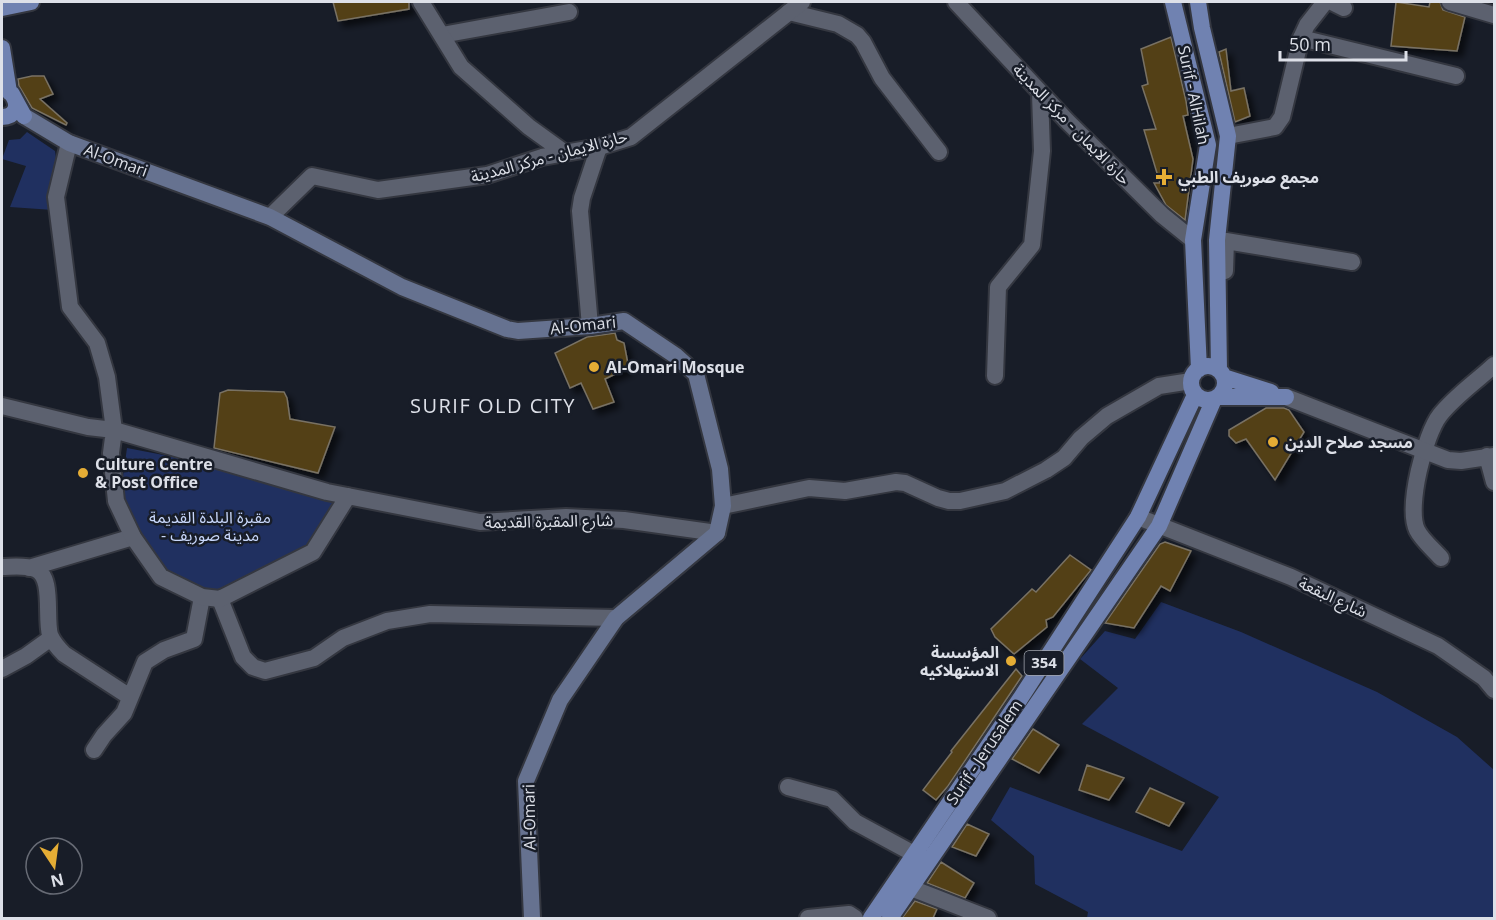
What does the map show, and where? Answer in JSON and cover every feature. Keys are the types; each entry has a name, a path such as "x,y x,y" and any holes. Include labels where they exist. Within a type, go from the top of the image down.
{"main road":[{"path":"2,8 31,2"},
{"name":"Surif - AlHilah","path":"1173,2 1208,145 1193,240 1195,382"},
{"name":"Surif - AlHilah","path":"1198,2 1228,136 1217,240 1221,374"},
{"path":"2,48 11,107"},
{"name":"Al-Omari","path":"11,107 69,143 270,217 402,287 507,329 518,331 624,321 676,356 696,375 720,469 723,506 717,533 616,618 561,700 526,781 532,918"},
{"path":"1193,240 1214,254 1218,272"},
{"path":"1209,366 1221,374 1286,397 1204,400 1195,382 1209,366"},
{"name":"354","path":"1216,398 1224,390 1221,374"},
{"name":"Surif - Jerusalem","path":"871,918 1020,699 1138,517 1195,382"},
{"name":"Surif - Jerusalem","path":"890,918 1160,526 1216,398"}],"street":[{"path":"421,2 461,67 528,127 565,153"},
{"name":"حارة الايمان - مركز المدينة","path":"956,2 1040,94 1162,215 1193,240"},
{"path":"1228,136 1275,127 1282,117 1301,38 1307,25 1325,2"},
{"path":"1450,2 1494,15"},
{"path":"796,7 838,24 857,35 882,78 939,152"},
{"name":"حارة الايمان - مركز المدينة","path":"270,217 312,176 378,190 487,175 542,157 599,147 631,136 796,7"},
{"path":"442,35 569,12"},
{"path":"1301,38 1456,76"},
{"path":"995,376 998,287 1032,245 1042,151 1040,94"},
{"path":"69,143 56,197 70,307 97,343 107,377 114,430 111,453 116,501 133,537 161,577 202,597 220,598 313,552 348,496"},
{"path":"590,326 580,211 599,147"},
{"path":"1218,272 1225,271 1226,241 1352,262"},
{"path":"1441,558 1418,531 1414,514 1414,499 1425,452 1440,415 1494,365"},
{"path":"723,506 809,488 845,491 896,482 905,483 949,501 960,501 1005,491 1064,458 1081,438 1107,416 1160,387 1195,382"},
{"path":"1286,397 1448,460 1461,461 1491,456 1494,482"},
{"name":"شارع المقبرة القديمة","path":"2,406 88,427 114,430 327,492 480,522 566,518 624,520 717,533"},
{"name":"شارع البقعة","path":"1138,517 1291,578 1438,646 1484,678 1494,690"},
{"path":"29,568 133,537"},
{"path":"2,567 29,568 40,572 46,583 47,618 51,638 64,654 130,697"},
{"path":"94,750 124,713 145,662 164,650 194,639 202,597"},
{"path":"220,598 243,657 253,667 265,671 314,658 343,638 387,621 430,614 616,618"},
{"path":"2,669 26,656 51,638"},
{"path":"788,787 832,800 855,822 914,854"},
{"path":"911,888 988,918"},
{"path":"808,918 849,914 855,918"}],"green space":[{"path":"27,132 55,151 57,165 53,210 10,207 26,166 2,159 9,140 20,139"},
{"name":"مقبرة البلدة القديمة - مدينة صوريف","path":"127,448 345,490 310,548 211,594 164,573 147,549 120,497"},
{"path":"1161,602 1241,632 1377,692 1457,737 1494,770 1494,918 1087,918 1088,912 1035,884 1034,856 991,820 1010,787 1182,851 1219,797 1082,724 1118,688 1080,659 1105,631 1135,639"}],"building":[{"path":"333,2 409,2 409,9 338,21"},
{"path":"1396,2 1429,7 1430,2 1440,2 1443,10 1465,17 1457,51 1391,46"},
{"path":"1171,37 1186,101 1188,115 1183,116 1193,159 1185,220 1166,205 1154,183 1160,183 1144,130 1156,129 1142,86 1148,84 1141,49"},
{"path":"1226,49 1231,91 1244,88 1250,116 1235,122 1219,52"},
{"path":"44,76 53,94 40,99 67,123 66,125 32,108 19,86 18,79"},
{"name":"Al-Omari Mosque","path":"615,333 617,340 624,343 628,364 626,369 605,379 614,402 593,409 581,383 570,388 555,353 587,337"},
{"path":"228,390 284,392 290,419 335,427 318,473 214,448 220,393"},
{"name":"مسجد صلاح الدين","path":"1266,408 1289,410 1304,432 1275,480 1246,439 1236,443 1229,436 1229,430"},
{"path":"1165,542 1191,551 1170,591 1161,586 1134,628 1105,623 1160,544"},
{"path":"1070,555 1091,570 1053,617 1046,620 1047,627 1014,654 995,637 991,629 1032,589 1036,592"},
{"path":"1016,669 1022,676 948,786 936,800 923,790"},
{"path":"1033,729 1059,745 1039,773 1012,759"},
{"path":"1087,765 1124,778 1109,800 1079,790"},
{"path":"1150,788 1184,803 1169,826 1136,812"},
{"path":"967,824 989,834 976,856 952,847"},
{"path":"941,862 974,883 965,898 927,883"},
{"path":"915,901 937,909 933,918 902,918"}],"place":[{"name":"مجمع صوريف الطبي","path":"1164,177"},
{"name":"Al-Omari Mosque","path":"594,367"},
{"name":"مسجد صلاح الدين","path":"1273,442"},
{"name":"Culture Centre & Post Office","path":"83,473"},
{"name":"المؤسسة الاستهلاكيه","path":"1011,661"}],"district":[{"name":"SURIF OLD CITY","path":"493,406"}]}
